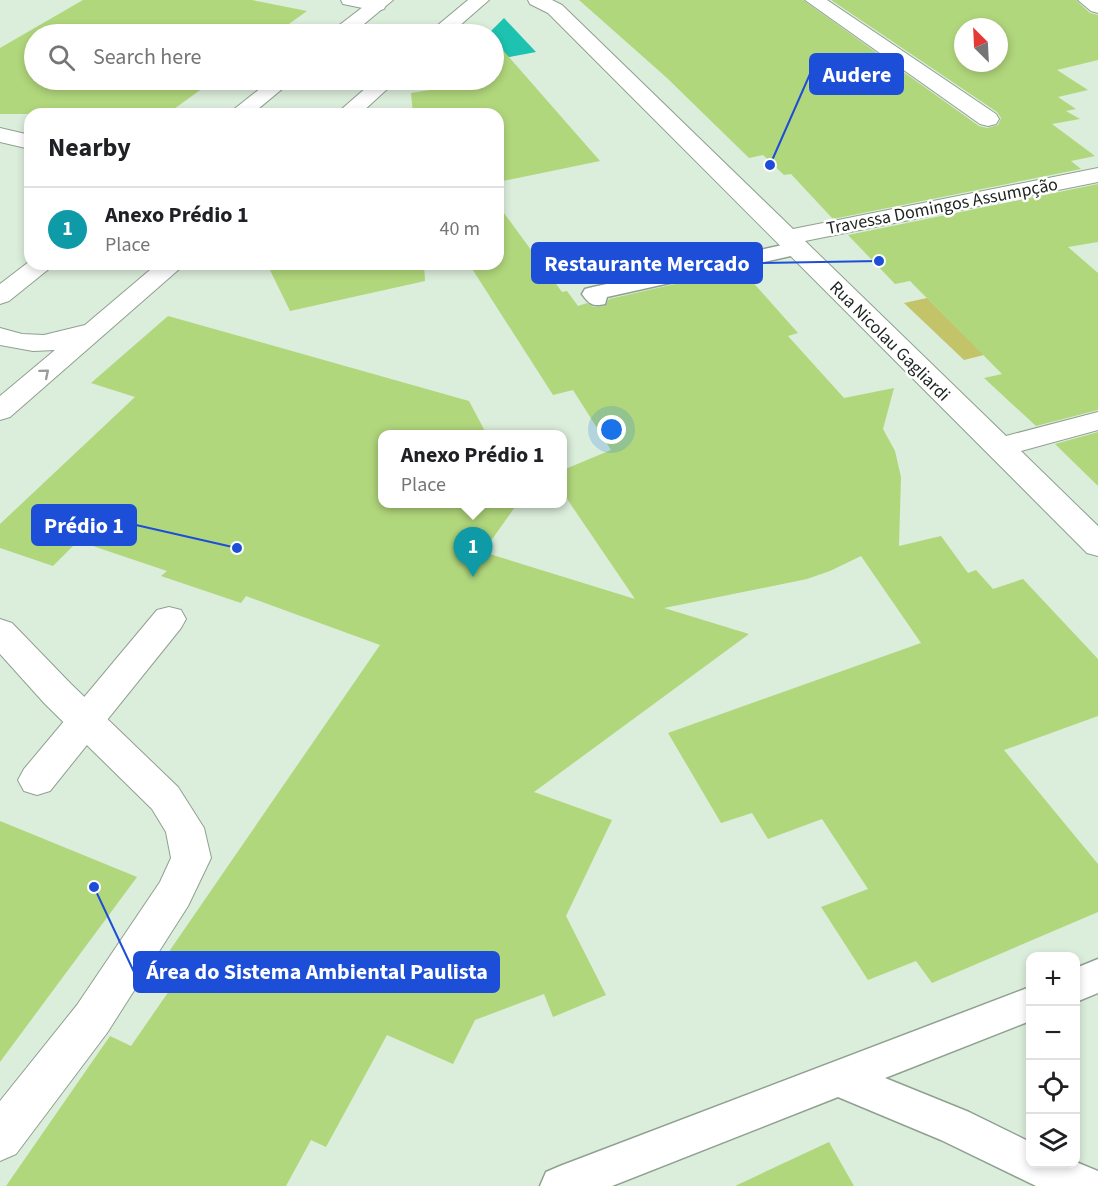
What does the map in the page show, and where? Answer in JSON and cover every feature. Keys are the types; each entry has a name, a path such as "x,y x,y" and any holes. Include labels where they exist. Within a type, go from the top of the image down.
{"street":[{"path":"350,0 380,3"},
{"path":"451,24 480,0"},
{"path":"814,0 988,119"},
{"path":"1087,0 1098,7"},
{"path":"353,24 380,3"},
{"name":"Rua Nicolau Gagliardi","path":"550,3 1098,545"},
{"path":"247,108 270,90"},
{"path":"353,108 375,90"},
{"path":"0,135 24,141"},
{"name":"Travessa Domingos Assumpção","path":"791,243 1098,175"},
{"path":"0,296 34,270"},
{"path":"0,411 165,270"},
{"path":"0,336 21,344 42,344 67,340 96,329"},
{"path":"998,448 1098,421"},
{"path":"37,780 169,619"},
{"path":"0,1138 92,1019 174,894 191,858 185,828 165,798 3,643"}],"lane":[{"path":"597,299 593,294 791,243"},
{"path":"1080,983 1098,976"},
{"path":"560,1186 1026,1006"},
{"path":"838,1078 955,1126 1026,1161"},
{"path":"1043,1168 1085,1186"}],"shaded area":[{"path":"927,298 984,355 964,360 904,303"}],"water":[{"path":"504,18 536,52 504,58 504,24 498,24"}],"building":[{"path":"83,0 252,0 307,11 289,24 42,24"},
{"path":"579,0 803,0 979,126 987,128 998,125 1001,118 997,112 831,0 1076,0 1090,13 1098,15 1098,60 1057,70 1088,90 1058,97 1076,109 1066,111 1080,119 1052,124 1095,156 1071,161 1081,169 833,219 791,174 784,175 763,155 749,158 667,78"},
{"path":"24,34 24,90 200,90 175,108 24,108 24,114 0,114 0,48"},
{"path":"504,51 600,161 504,181 504,108 412,108 411,93 430,90 504,90"},
{"path":"1098,184 1098,242 1068,247 1098,273 1098,410 1036,426 984,378 1002,374 910,281 895,284 848,235"},
{"path":"504,213 562,292 567,291 578,306 587,303 594,307 605,306 609,299 741,269 798,333 788,336 844,398 894,388 883,429 895,451 901,477 899,546 941,536 968,573 976,570 993,589 1023,579 1098,659 1098,716 1004,750 1098,864 1098,912 932,983 916,961 868,980 821,907 868,889 822,819 768,839 752,813 721,823 668,733 921,643 861,556 807,579 664,608 749,634 534,792 612,820 566,916 606,995 553,1017 544,994 475,1020 453,1064 387,1035 326,1147 311,1140 286,1186 6,1186 110,1036 131,1046 178,978 157,969 380,645 246,596 241,603 161,576 167,571 78,541 53,566 0,548 0,524 135,397 91,383 168,316 469,401 484,430 378,430 378,508 514,508 483,552 635,599 567,499 567,468 611,450 573,390 553,395 473,270 504,270"},
{"path":"270,270 424,270 425,281 290,311"},
{"path":"1098,432 1098,486 1055,444"},
{"path":"0,821 137,877 0,1062"},
{"path":"829,1142 854,1186 735,1186"}],"place":[{"name":"Audere","path":"770,165"},
{"name":"Restaurante Mercado","path":"879,261"},
{"name":"Prédio 1","path":"237,548"},
{"name":"Anexo Prédio 1","path":"473,577"},
{"name":"Área do Sistema Ambiental Paulista","path":"94,887"}]}
